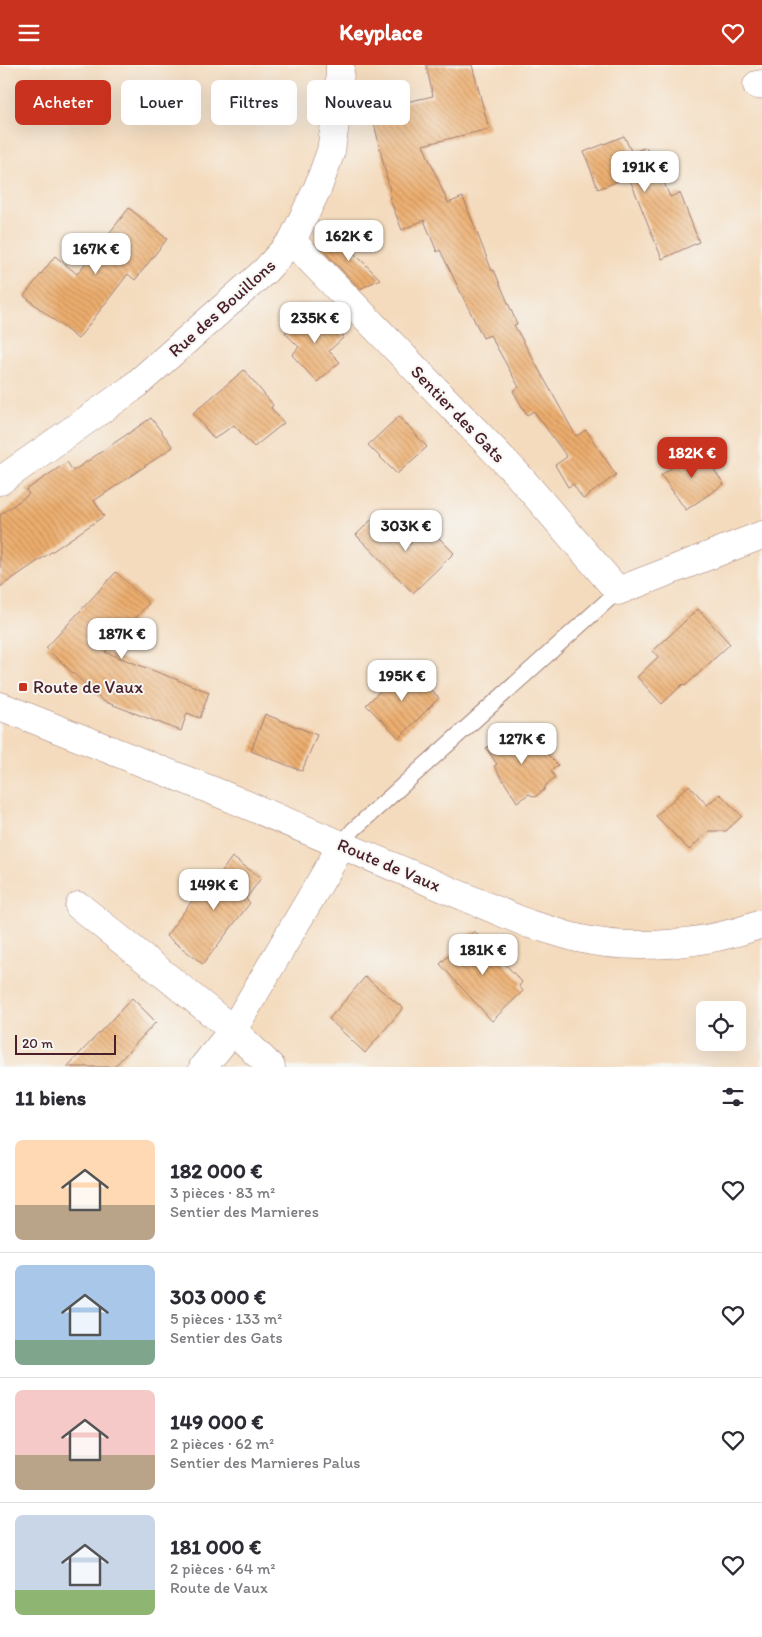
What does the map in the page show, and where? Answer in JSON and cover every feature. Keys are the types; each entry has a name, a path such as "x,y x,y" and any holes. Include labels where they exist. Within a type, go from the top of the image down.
{"street":[{"name":"Rue des Bouillons","path":"0,481 131,389 265,271 292,241 318,187 331,151 339,96 340,65"},
{"name":"Sentier des Gats","path":"292,241 518,475 618,591"},
{"path":"618,591 762,535"},
{"name":"Route de Vaux","path":"0,706 342,845 529,924 578,939 624,945 665,945 717,935 762,923"},
{"path":"203,1067 233,1030 342,845"},
{"path":"79,906 233,1030 271,1067"}],"lane":[{"path":"342,845 360,824 618,591"}],"building":[{"path":"426,65 472,65 489,129 423,145 448,203 463,197 492,271 494,270 517,324 514,325 576,436 586,430 616,475 583,499 573,484 568,487 555,465 567,457 534,411 527,415 513,391 519,387 490,335 483,338 440,250 437,252 424,220 402,230 389,197 391,196 374,125 410,125 410,101 433,96"},
{"path":"624,136 632,153 646,147 659,179 662,178 670,197 680,193 699,242 662,259 629,177 598,189 584,152"},
{"path":"129,208 167,239 135,280 128,274 78,339 24,296 55,256 77,274"},
{"path":"334,232 380,279 360,289 320,247"},
{"path":"314,307 344,337 329,351 340,362 317,382 292,355 299,347 285,333"},
{"path":"244,370 273,405 271,408 284,423 254,447 234,425 214,439 193,413"},
{"path":"399,416 427,447 397,474 368,445"},
{"path":"151,418 173,447 94,501 104,516 0,587 0,515 29,494 26,490 67,462 73,471"},
{"path":"699,449 724,484 686,510 661,475"},
{"path":"378,513 408,545 428,527 454,553 413,593 356,535"},
{"path":"116,572 149,603 105,652 209,692 200,718 187,713 181,731 103,701 46,648"},
{"path":"698,609 730,644 685,686 683,684 662,704 637,677 658,657 653,651"},
{"path":"405,666 439,698 399,738 366,705"},
{"path":"265,714 317,735 302,771 251,751"},
{"path":"519,728 530,743 534,741 558,765 551,771 555,777 546,785 544,790 535,797 529,794 517,802 494,766 497,764 486,748"},
{"path":"689,785 707,805 720,794 742,816 726,831 709,831 689,850 656,816"},
{"path":"232,857 261,878 246,899 250,903 203,964 166,936 212,874 217,878"},
{"path":"474,931 522,982 519,986 523,991 492,1021 440,964"},
{"path":"365,977 403,1008 365,1053 329,1019"},
{"path":"132,998 156,1022 114,1067 67,1067"}],"place":[{"name":"Route de Vaux","path":"23,687"}]}
